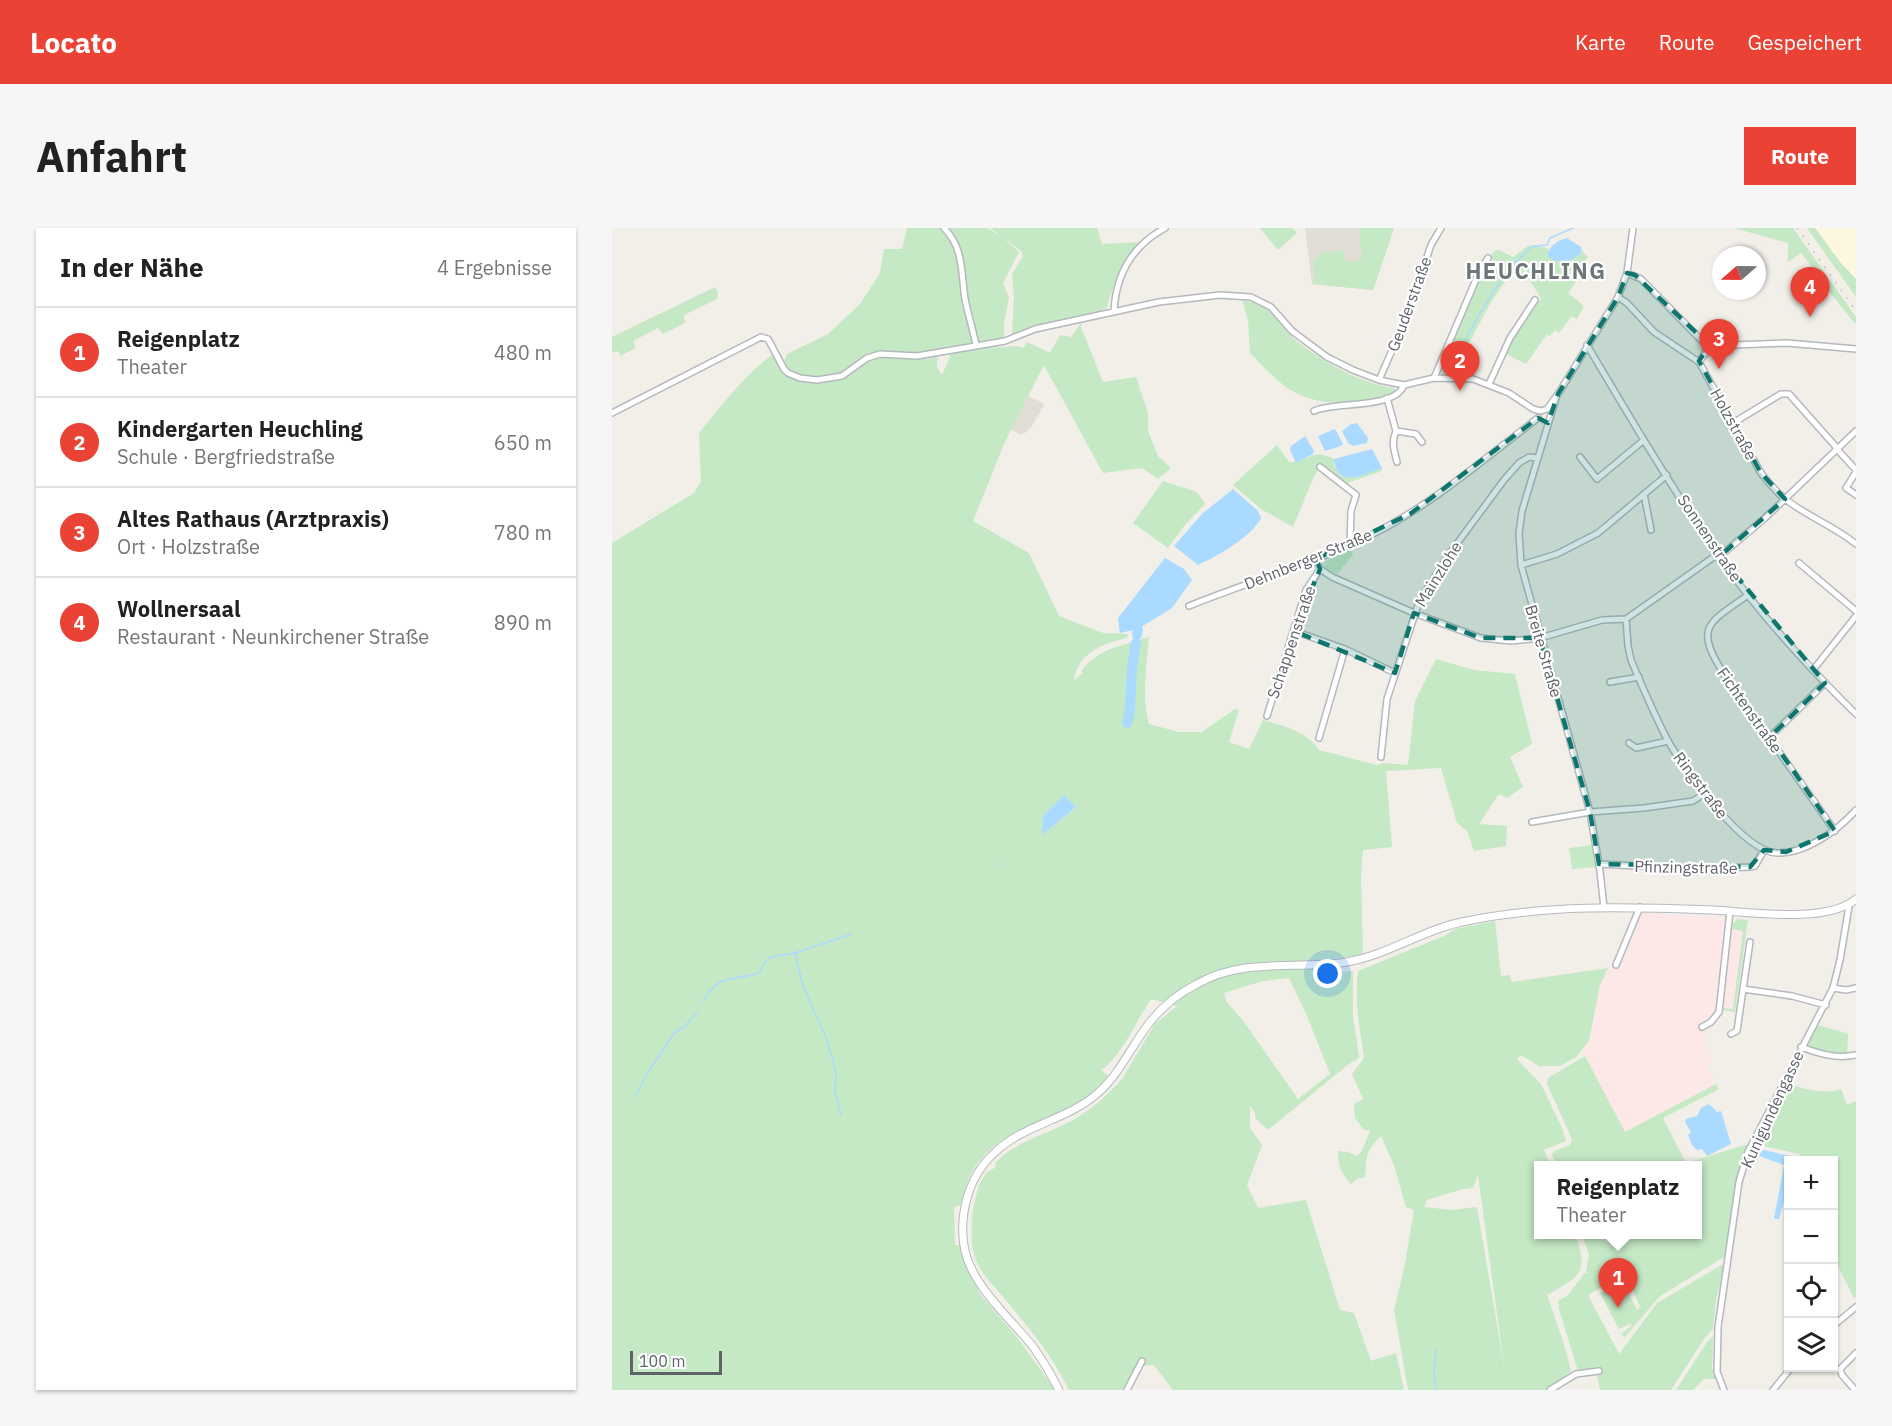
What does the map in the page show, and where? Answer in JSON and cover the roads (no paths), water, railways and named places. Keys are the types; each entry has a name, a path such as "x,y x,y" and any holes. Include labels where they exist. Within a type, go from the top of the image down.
{"street":[{"path":"944,228 954,238 962,259 965,301 976,345"},
{"path":"1114,311 1115,292 1120,276 1131,256 1165,228"},
{"name":"Geuderstraße","path":"1379,380 1407,316 1431,245 1441,228"},
{"path":"612,413 760,337 768,339 788,373 800,378 817,380 842,376 867,358 880,354 917,356 1005,341 1035,330 1114,311 1203,296 1251,297 1264,302 1292,331 1327,357 1379,380 1404,386 1434,378 1464,378 1489,384 1537,410 1546,409 1558,394 1618,297 1627,273 1633,228"},
{"path":"1434,378 1480,270 1488,258"},
{"path":"1627,273 1641,279 1707,346 1787,343 1856,349"},
{"name":"Holzstraße","path":"1618,297 1627,303 1654,332 1699,362 1761,473 1785,499 1856,544"},
{"path":"1489,384 1510,338 1535,300"},
{"name":"Sonnenstraße","path":"1587,345 1644,440 1748,595 1813,670 1856,714"},
{"path":"1699,362 1707,346"},
{"path":"1314,411 1387,398 1398,393 1404,386"},
{"name":"Breite Straße","path":"1558,394 1522,511 1519,533 1521,565 1590,812 1604,908"},
{"path":"1733,423 1781,394 1789,394 1856,471 1846,488 1856,495"},
{"path":"1387,398 1396,431 1392,446 1397,462"},
{"path":"1537,410 1538,418 1548,423"},
{"name":"Dehnberger Straße","path":"1189,606 1350,545 1410,514 1538,418"},
{"path":"1396,431 1416,434 1422,442"},
{"path":"1316,559 1320,569 1332,577 1414,613 1481,638 1511,641 1540,638 1602,620 1626,619 1719,555 1758,524 1856,431"},
{"path":"1580,458 1597,479 1644,440"},
{"name":"Mainzlohe","path":"1381,757 1387,699 1414,613 1428,585 1504,480 1519,463 1529,457 1537,458"},
{"path":"1320,467 1356,495 1351,511 1350,545"},
{"path":"1521,565 1557,554 1598,533 1667,475"},
{"path":"1644,494 1652,530"},
{"path":"1799,563 1856,611"},
{"name":"Schappenstraße","path":"1267,716 1306,590 1320,569"},
{"name":"Fichtenstraße","path":"1748,595 1711,622 1708,628 1708,644 1724,674 1835,831"},
{"path":"1813,670 1856,616"},
{"name":"Ringstraße","path":"1626,619 1629,652 1668,741 1705,793 1735,828 1764,850"},
{"path":"1294,631 1346,649 1395,673"},
{"path":"1319,738 1346,649"},
{"path":"1610,682 1639,677"},
{"path":"1770,737 1825,683"},
{"path":"1629,743 1636,748 1668,741"},
{"path":"1532,822 1590,812 1693,801 1705,793"},
{"path":"1764,850 1775,853 1786,852 1808,846 1835,831 1856,810"},
{"name":"Pfinzingstraße","path":"1599,864 1695,869 1750,867 1755,866 1764,850"},
{"path":"1059,1390 1034,1349 975,1275 964,1235 963,1211 969,1191 977,1171 994,1152 1024,1131 1070,1113 1099,1093 1118,1071 1150,1022 1166,1005 1196,984 1232,969 1357,960 1379,954 1443,927 1541,910 1640,907 1817,915 1849,906 1856,899"},
{"name":"Kunigundengasse","path":"1724,1390 1717,1372 1718,1327 1739,1182 1748,1152 1833,988 1849,906"},
{"path":"1616,965 1640,907"},
{"path":"1702,1027 1711,1022 1719,1012 1730,911"},
{"path":"1731,1034 1737,1031 1750,942"},
{"path":"1833,988 1846,990 1856,988"},
{"path":"1743,989 1792,996 1826,1005"},
{"path":"1801,1047 1821,1055 1843,1058 1856,1055"},
{"path":"1838,1321 1856,1308"},
{"path":"1855,1390 1842,1375 1840,1369 1856,1353"},
{"path":"1127,1390 1142,1360"},
{"path":"1550,1390 1576,1374 1599,1371"},
{"path":"1773,1390 1788,1372"},
{"path":"1559,1384 1563,1390"}],"water":[{"path":"1567,238 1581,247 1582,251 1576,257 1568,260 1552,260 1547,254 1551,248"},
{"path":"1357,423 1368,438 1367,443 1353,446 1348,443 1342,431 1351,424"},
{"path":"1335,429 1343,444 1325,451 1318,436"},
{"path":"1305,436 1314,451 1313,454 1296,463 1290,450 1291,446"},
{"path":"1372,449 1382,468 1359,476 1345,477 1336,468 1334,459"},
{"path":"1233,489 1258,511 1261,518 1242,539 1198,565 1174,546 1202,514"},
{"path":"1165,558 1184,569 1192,580 1172,608 1138,629 1120,633 1118,618"},
{"path":"1064,795 1076,807 1042,835 1043,816"},
{"path":"1709,1104 1717,1112 1721,1111 1731,1144 1707,1156 1702,1149 1697,1150 1692,1145 1688,1135 1691,1132 1685,1122 1686,1119 1697,1116 1701,1108"},
{"path":"1764,1150 1790,1156 1784,1156 1784,1165 1759,1156 1759,1153"},
{"path":"1784,1165 1784,1201 1779,1219 1774,1219"}],"waterway":[{"path":"1456,357 1488,300 1517,261 1531,248 1547,245 1550,238 1573,228"},
{"path":"1137,635 1138,629"},
{"path":"1127,723 1136,643"},
{"path":"703,1001 709,992 721,982 759,973 771,957 795,953 852,934"},
{"path":"795,953 803,986 827,1040 836,1072 835,1092 841,1115"},
{"path":"635,1097 647,1074 675,1032 683,1028 698,1012"},
{"path":"1436,1350 1434,1374 1436,1390"}],"railway":[{"path":"1797,228 1856,311"}],"place":[{"name":"Wollnersaal","path":"1810,317"},
{"name":"Altes Rathaus (Arztpraxis)","path":"1719,369"},
{"name":"Kindergarten Heuchling","path":"1460,391"},
{"name":"Reigenplatz","path":"1618,1308"}],"district":[{"name":"HEUCHLING","path":"1536,270"}]}
